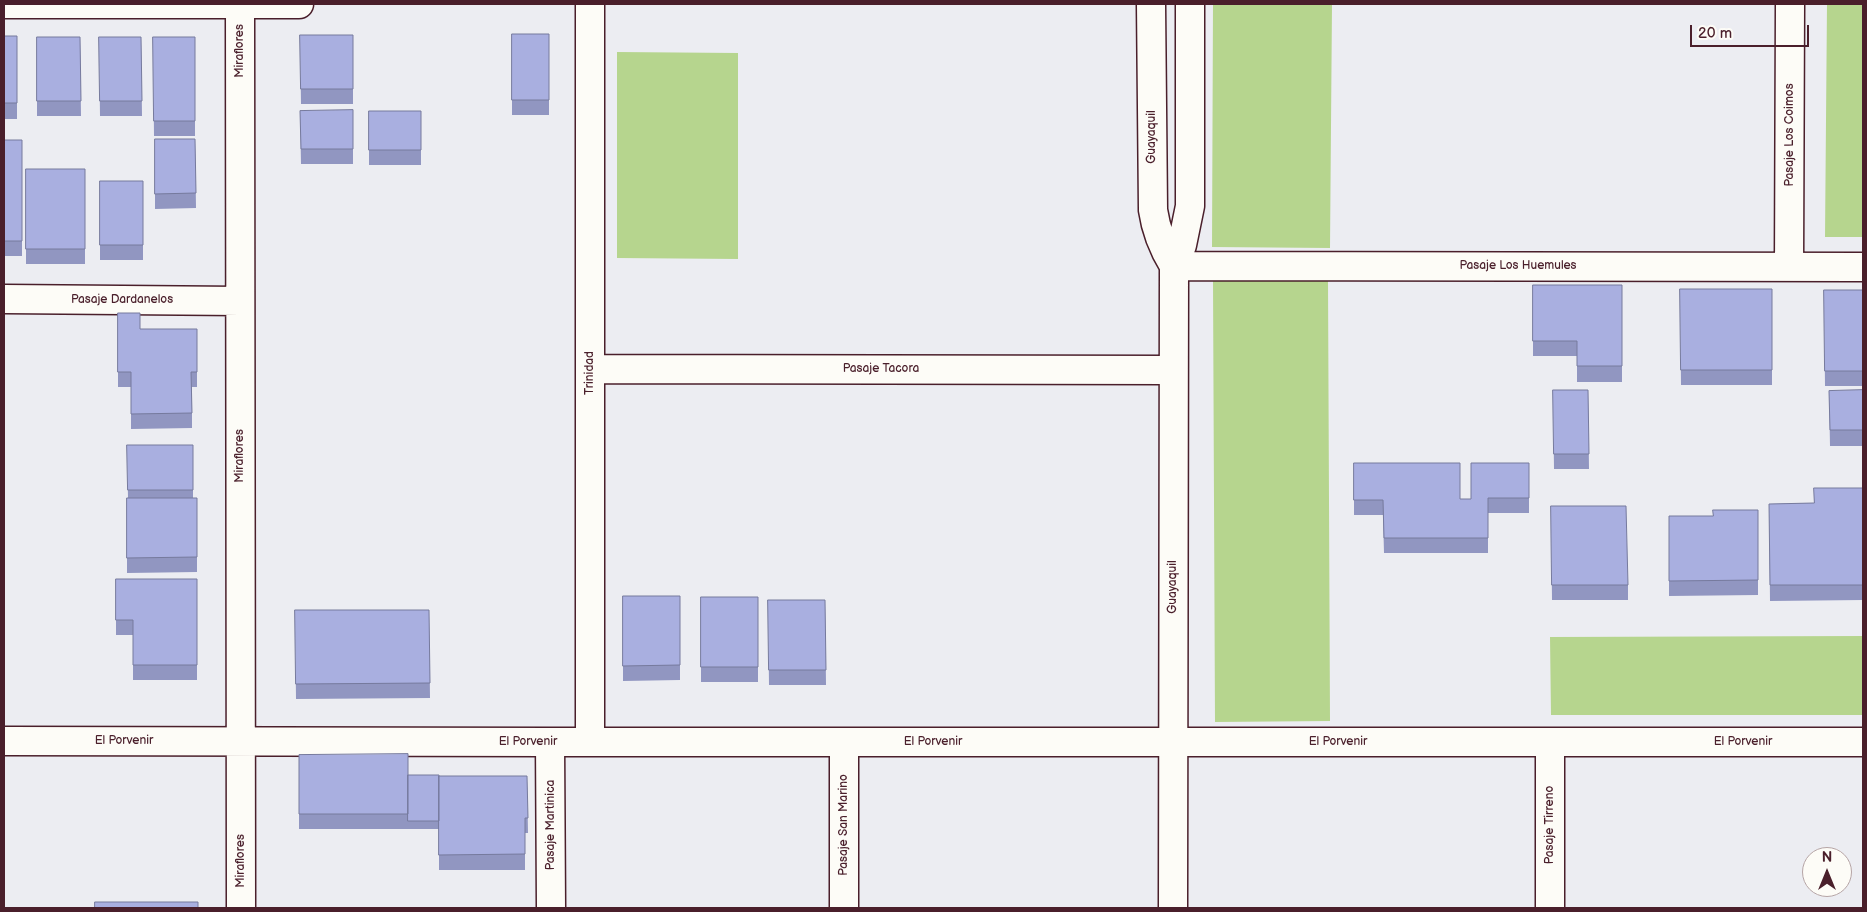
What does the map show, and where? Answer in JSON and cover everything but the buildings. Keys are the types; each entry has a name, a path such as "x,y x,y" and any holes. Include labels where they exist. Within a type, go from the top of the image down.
{"street":[{"path":"4,4 299,4"},
{"name":"Miraflores","path":"240,4 241,908"},
{"name":"Trinidad","path":"590,4 590,742"},
{"name":"Guayaquil","path":"1151,4 1153,210 1156,228 1163,248 1174,266"},
{"name":"Guayaquil","path":"1173,908 1174,266 1182,245 1190,206 1190,4"},
{"name":"Pasaje Los Coimos","path":"1789,267 1790,4"},
{"name":"Pasaje Los Huemules","path":"1174,266 1863,267"},
{"name":"Pasaje Dardanelos","path":"4,299 240,300"},
{"name":"Pasaje Tacora","path":"590,369 1173,370"},
{"name":"El Porvenir","path":"4,741 1863,742"},
{"name":"Pasaje Martinica","path":"550,742 551,908"},
{"name":"Pasaje San Marino","path":"844,742 844,908"},
{"name":"Pasaje Tirreno","path":"1550,742 1550,908"}],"green space":[{"path":"1213,4 1332,4 1330,248 1212,247"},
{"path":"1827,4 1863,4 1863,237 1825,237"},
{"path":"617,52 738,53 738,259 617,258"},
{"path":"1213,281 1328,281 1330,721 1215,722"},
{"path":"1863,636 1863,715 1551,715 1550,637"}]}
